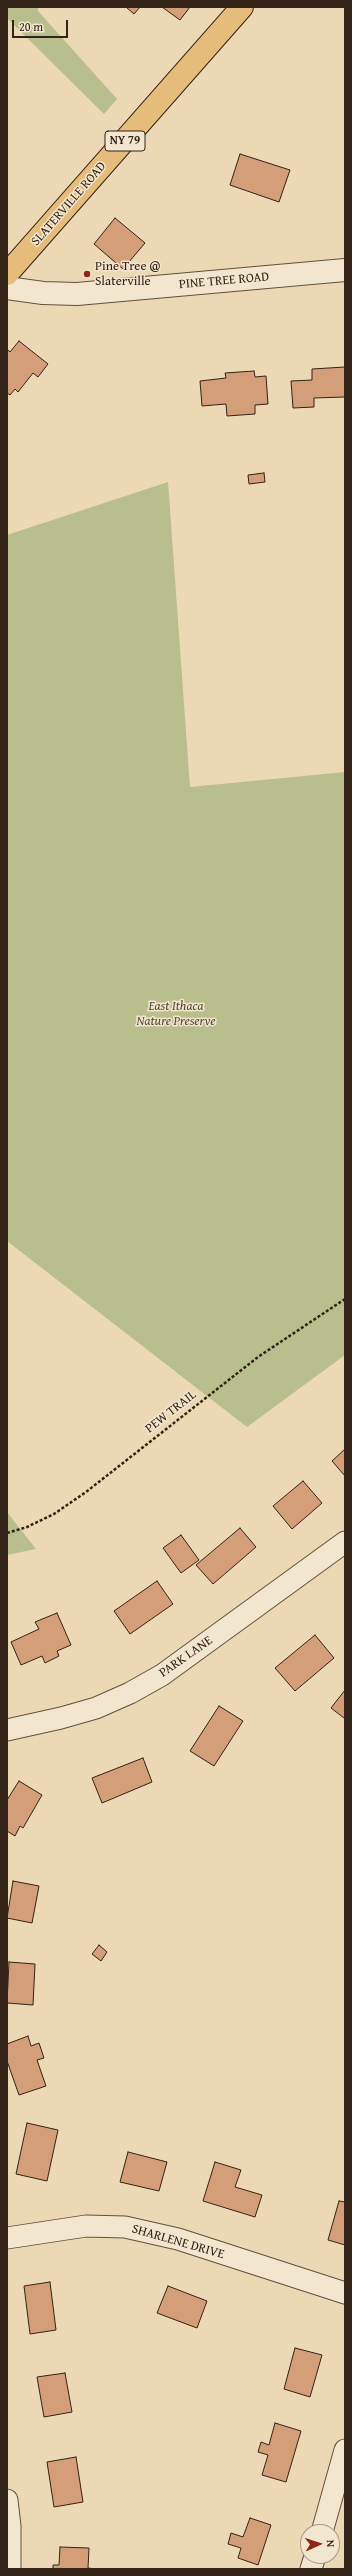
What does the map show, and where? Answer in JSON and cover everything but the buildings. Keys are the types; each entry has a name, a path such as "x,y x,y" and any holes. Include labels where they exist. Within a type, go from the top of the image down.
{"highway":[{"name":"SLATERVILLE ROAD","path":"7,274 242,7"}],"street":[{"name":"PINE TREE ROAD","path":"7,288 43,293 77,294 345,270"},
{"name":"PARK LANE","path":"7,1730 61,1718 96,1708 130,1693 162,1675 342,1551"},
{"name":"SHARLENE DRIVE","path":"7,2238 86,2226 125,2227 178,2240 345,2293"},
{"path":"324,2524 345,2450"},
{"path":"7,2500 10,2526 10,2569"}],"path":[{"name":"PEW TRAIL","path":"7,1533 54,1514 86,1492 258,1357 345,1299"}],"green space":[{"path":"7,7 38,7 38,11 117,99 104,114 7,18"},
{"name":"East Ithaca Nature Preserve","path":"168,482 190,787 345,772 345,1355 247,1427 7,1241 7,535"},
{"path":"7,1512 36,1549 7,1555"}],"place":[{"name":"Pine Tree @ Slaterville","path":"87,274"}]}
